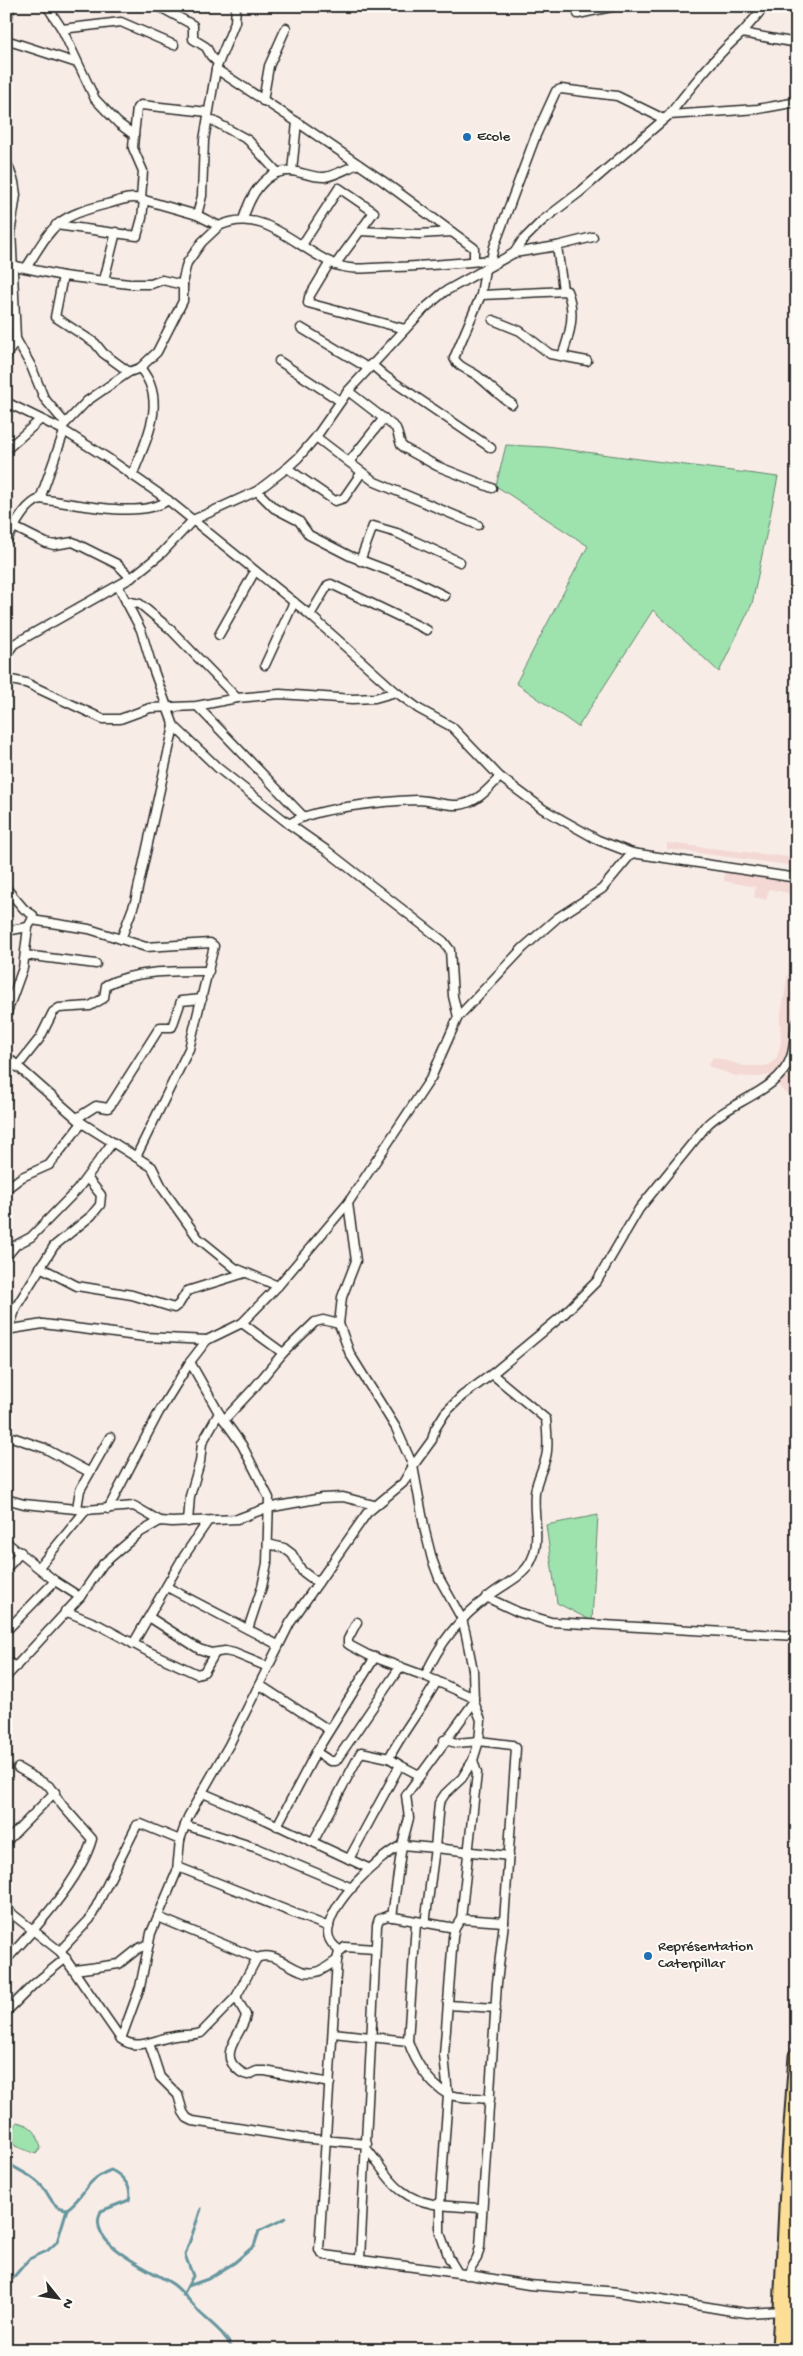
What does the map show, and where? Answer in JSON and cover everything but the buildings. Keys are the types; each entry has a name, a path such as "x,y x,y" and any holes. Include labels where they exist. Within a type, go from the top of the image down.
{"highway":[{"path":"792,2350 788,2310 797,2056"},
{"path":"780,2350 788,2310 797,2282"}],"street":[{"path":"6,27 10,6"},
{"path":"47,6 62,29 88,88 98,104 134,135"},
{"path":"158,6 168,9 193,25 193,40 206,47 217,66 263,101 358,164 474,248 474,261"},
{"path":"197,215 202,196 202,154 217,66 235,22 236,6"},
{"path":"578,6 578,14 616,6"},
{"path":"514,253 522,241 542,221 580,192 667,117 701,74 724,48 742,33 763,7"},
{"path":"62,29 121,22 174,45"},
{"path":"263,101 269,66 286,28"},
{"path":"742,33 797,43"},
{"path":"6,40 77,63"},
{"path":"512,404 454,358 481,295 489,265 536,135 556,91 561,89 617,96 667,117 758,110 797,102"},
{"path":"56,225 138,235 143,199 143,171 133,148 137,108 141,105 208,115 248,140 277,172"},
{"path":"292,171 297,122"},
{"path":"6,160 14,182 16,196 9,227 9,264 16,339 31,366 44,398 63,428"},
{"path":"324,177 358,164"},
{"path":"243,220 250,202 263,182 277,172 292,171 324,177 374,211 333,263 309,297 308,303 405,329"},
{"path":"302,245 339,188"},
{"path":"26,268 56,225 64,218 86,209 130,197 197,215 219,226"},
{"path":"40,499 63,428 87,401 129,372 140,368 156,352 183,301 184,271 191,256 202,242 219,226 243,220 268,225 333,263 358,268 474,261 489,265"},
{"path":"360,230 418,234 452,232"},
{"path":"104,280 116,232"},
{"path":"7,652 14,644 131,578 162,553 193,520 257,491 287,468 316,437 340,401 370,366 444,292 489,265 514,253 557,246 593,237"},
{"path":"557,246 563,290"},
{"path":"9,264 63,276 129,284 151,284 162,280 183,285"},
{"path":"63,276 55,317 95,344 103,353 129,372"},
{"path":"481,295 563,290 568,292 572,319 570,335 562,356"},
{"path":"493,320 520,331 547,352 587,361"},
{"path":"301,328 370,366 491,448"},
{"path":"6,357 16,339"},
{"path":"279,362 340,401"},
{"path":"132,476 155,412 150,385 140,368"},
{"path":"348,391 396,428 401,445 406,449 436,466 492,488"},
{"path":"6,402 40,420 63,428 168,500 310,615 396,692 419,709 452,727 500,777 543,809 598,840 632,853 797,878"},
{"path":"349,462 384,418"},
{"path":"6,450 40,420"},
{"path":"316,437 362,472 387,488 478,525"},
{"path":"287,468 336,501 344,498 362,472"},
{"path":"257,491 274,508 298,521 309,534 360,561 413,580 445,596"},
{"path":"6,540 32,502 40,499 124,510 156,507 168,500"},
{"path":"360,561 373,526 397,533 460,562"},
{"path":"14,527 46,543 54,545 66,541 73,542 117,564 131,578"},
{"path":"219,635 255,571"},
{"path":"310,615 328,585 331,584 427,630"},
{"path":"118,586 141,630 174,726 218,768 443,941 450,950 453,996 458,1017"},
{"path":"126,601 140,604 170,629 237,698"},
{"path":"265,665 294,602"},
{"path":"6,679 26,683 103,719 120,719 150,708 197,706 237,698 280,694 360,699 375,698 396,692"},
{"path":"197,706 304,817"},
{"path":"121,938 135,902 174,726"},
{"path":"289,824 304,817 339,810 418,800 459,805 480,797 500,777"},
{"path":"108,1509 159,1412 190,1362 207,1340 242,1323 278,1286 348,1203 431,1078 458,1017 523,948 550,924 602,889 632,853"},
{"path":"6,888 24,909 33,915 23,968 6,1015"},
{"path":"6,931 30,923 89,929 146,947 210,943 214,946 189,1049 136,1157"},
{"path":"25,955 96,964"},
{"path":"17,1067 40,1038 53,1012 58,1008 97,1004 104,998 106,985 121,977 166,972 208,971"},
{"path":"6,1189 22,1177 50,1165 79,1120 95,1106 108,1108 110,1106 160,1027 172,1027 181,1001 202,999"},
{"path":"121,2039 142,1981 149,1944 178,1866 180,1840 185,1825 260,1685 290,1623 374,1505 395,1491 403,1483 432,1440 435,1429 445,1413 462,1396 492,1374 562,1316 597,1281 639,1209 713,1119 763,1088 784,1070 791,1058 797,1022"},
{"path":"6,1056 79,1120 112,1144 152,1168 163,1189 198,1238 235,1268 278,1286"},
{"path":"6,1257 16,1245 31,1237 88,1179 112,1144"},
{"path":"88,1179 101,1195 100,1205 91,1216 54,1246 16,1308 8,1330 43,1324 146,1337 207,1340"},
{"path":"348,1203 356,1261 342,1297 340,1324 350,1354 396,1428 413,1466 432,1560 439,1578 462,1619 472,1663 474,1700 481,1720 479,1741 473,1760 462,1778 440,1800 425,1924"},
{"path":"40,1267 77,1286 132,1296 174,1308 179,1304 187,1291 245,1273"},
{"path":"188,1522 190,1496 200,1462 202,1443 222,1416 254,1388 283,1353 315,1322 323,1320 340,1324"},
{"path":"242,1323 283,1353"},
{"path":"190,1362 222,1416 242,1445 269,1498 267,1508 268,1544 264,1579 248,1629"},
{"path":"425,1676 434,1656 448,1635 462,1619 486,1598 522,1573 536,1551 538,1531 535,1493 547,1448 546,1419 492,1374"},
{"path":"6,1435 44,1448 89,1472"},
{"path":"39,1567 81,1509 80,1490 110,1437"},
{"path":"6,1499 24,1504 81,1509 108,1509 134,1506 160,1521 188,1522 237,1519 267,1508 322,1498 343,1497 374,1505"},
{"path":"6,1677 65,1611 80,1597 103,1564 139,1533 160,1521"},
{"path":"134,1644 166,1587 208,1521"},
{"path":"6,1542 80,1597"},
{"path":"268,1544 284,1548 292,1554 302,1570 318,1583"},
{"path":"6,1569 20,1552"},
{"path":"6,1631 56,1581"},
{"path":"166,1587 278,1645"},
{"path":"486,1598 518,1612 551,1622 797,1636"},
{"path":"65,1611 99,1625 197,1674 204,1672 215,1653"},
{"path":"149,1617 199,1649 215,1653 225,1651 234,1653 268,1666"},
{"path":"357,1622 348,1639 348,1644 375,1657 437,1681 474,1700"},
{"path":"277,1826 316,1752 375,1657"},
{"path":"6,1660 16,1667"},
{"path":"316,1752 333,1762 342,1755 400,1666"},
{"path":"389,1758 437,1681"},
{"path":"260,1685 329,1730"},
{"path":"392,1917 402,1845 409,1818 406,1797 419,1775 474,1700"},
{"path":"444,1740 457,1743 479,1741 512,1745 516,1748 480,2247 477,2258 462,2274"},
{"path":"342,1755 361,1752 389,1758 419,1775"},
{"path":"313,1842 361,1752"},
{"path":"462,2274 449,2258 442,2239 440,2205 448,2095 444,2055 455,1928 461,1919 476,1773 473,1760"},
{"path":"349,1859 400,1765"},
{"path":"6,1960 34,1931 63,1892 92,1839 62,1805 55,1792 49,1786 18,1768"},
{"path":"6,1842 55,1792"},
{"path":"202,1793 368,1868"},
{"path":"180,1840 141,1824 137,1825 90,1919 60,1951 75,1970 82,1985 121,2039 128,2044 149,2043 169,2037 201,2033 236,1997 257,1958"},
{"path":"185,1825 257,1848 352,1888"},
{"path":"340,1951 330,1940 329,1927 337,1910 368,1868 402,1845 509,1856"},
{"path":"178,1866 329,1927"},
{"path":"6,1909 64,1956"},
{"path":"158,1917 257,1958 270,1955 301,1971 322,1970 337,1960"},
{"path":"360,2259 367,2146 375,1933 379,1919 382,1917 392,1917 416,1923 455,1928"},
{"path":"461,1919 504,1922"},
{"path":"416,1923 408,2041 412,2052 425,2074 448,2095 490,2099"},
{"path":"75,1970 119,1964 140,1948 149,1944"},
{"path":"375,1949 350,1946 340,1951 337,1960 319,2250 324,2255 462,2274 529,2286 619,2292 747,2313 788,2310"},
{"path":"6,2012 64,1956"},
{"path":"236,1997 246,2015 234,2041 230,2062 242,2074 248,2076 257,2071 265,2071 330,2083"},
{"path":"448,2005 496,2008"},
{"path":"333,2033 408,2041"},
{"path":"149,2043 160,2077 178,2096 187,2118 201,2123 367,2146 402,2191 410,2196 440,2205 482,2208"}],"shaded area":[{"path":"667,843 797,858 797,866 667,849"},
{"path":"725,869 789,879 797,882 797,895 769,889 766,900 754,897 756,887 724,881"},
{"path":"788,973 797,975 797,1099 784,1092 770,1075 760,1077 736,1076 708,1066 713,1057 744,1066 765,1066 771,1064 777,1057 781,1042 780,1020"}],"green space":[{"path":"506,445 547,447 778,477 752,604 719,672 653,610 578,727 516,683 588,546 496,486"},
{"path":"598,1515 592,1621 557,1603 546,1525"},
{"path":"17,2122 27,2125 34,2130 41,2148 36,2154 15,2146 13,2134"}],"waterway":[{"path":"6,2162 37,2181 56,2205 67,2209 78,2199 90,2183 102,2174 111,2170 119,2175 128,2186 129,2200 101,2211 98,2223 102,2235 123,2255 178,2288 222,2334 233,2350"},
{"path":"6,2286 29,2259 47,2251 57,2242 67,2209"},
{"path":"183,2295 193,2276 185,2255 201,2209"},
{"path":"188,2286 208,2279 234,2263 254,2246 259,2231 286,2218"}],"place":[{"name":"Ecole","path":"467,137"},
{"name":"Représentation Caterpillar","path":"648,1956"}]}
